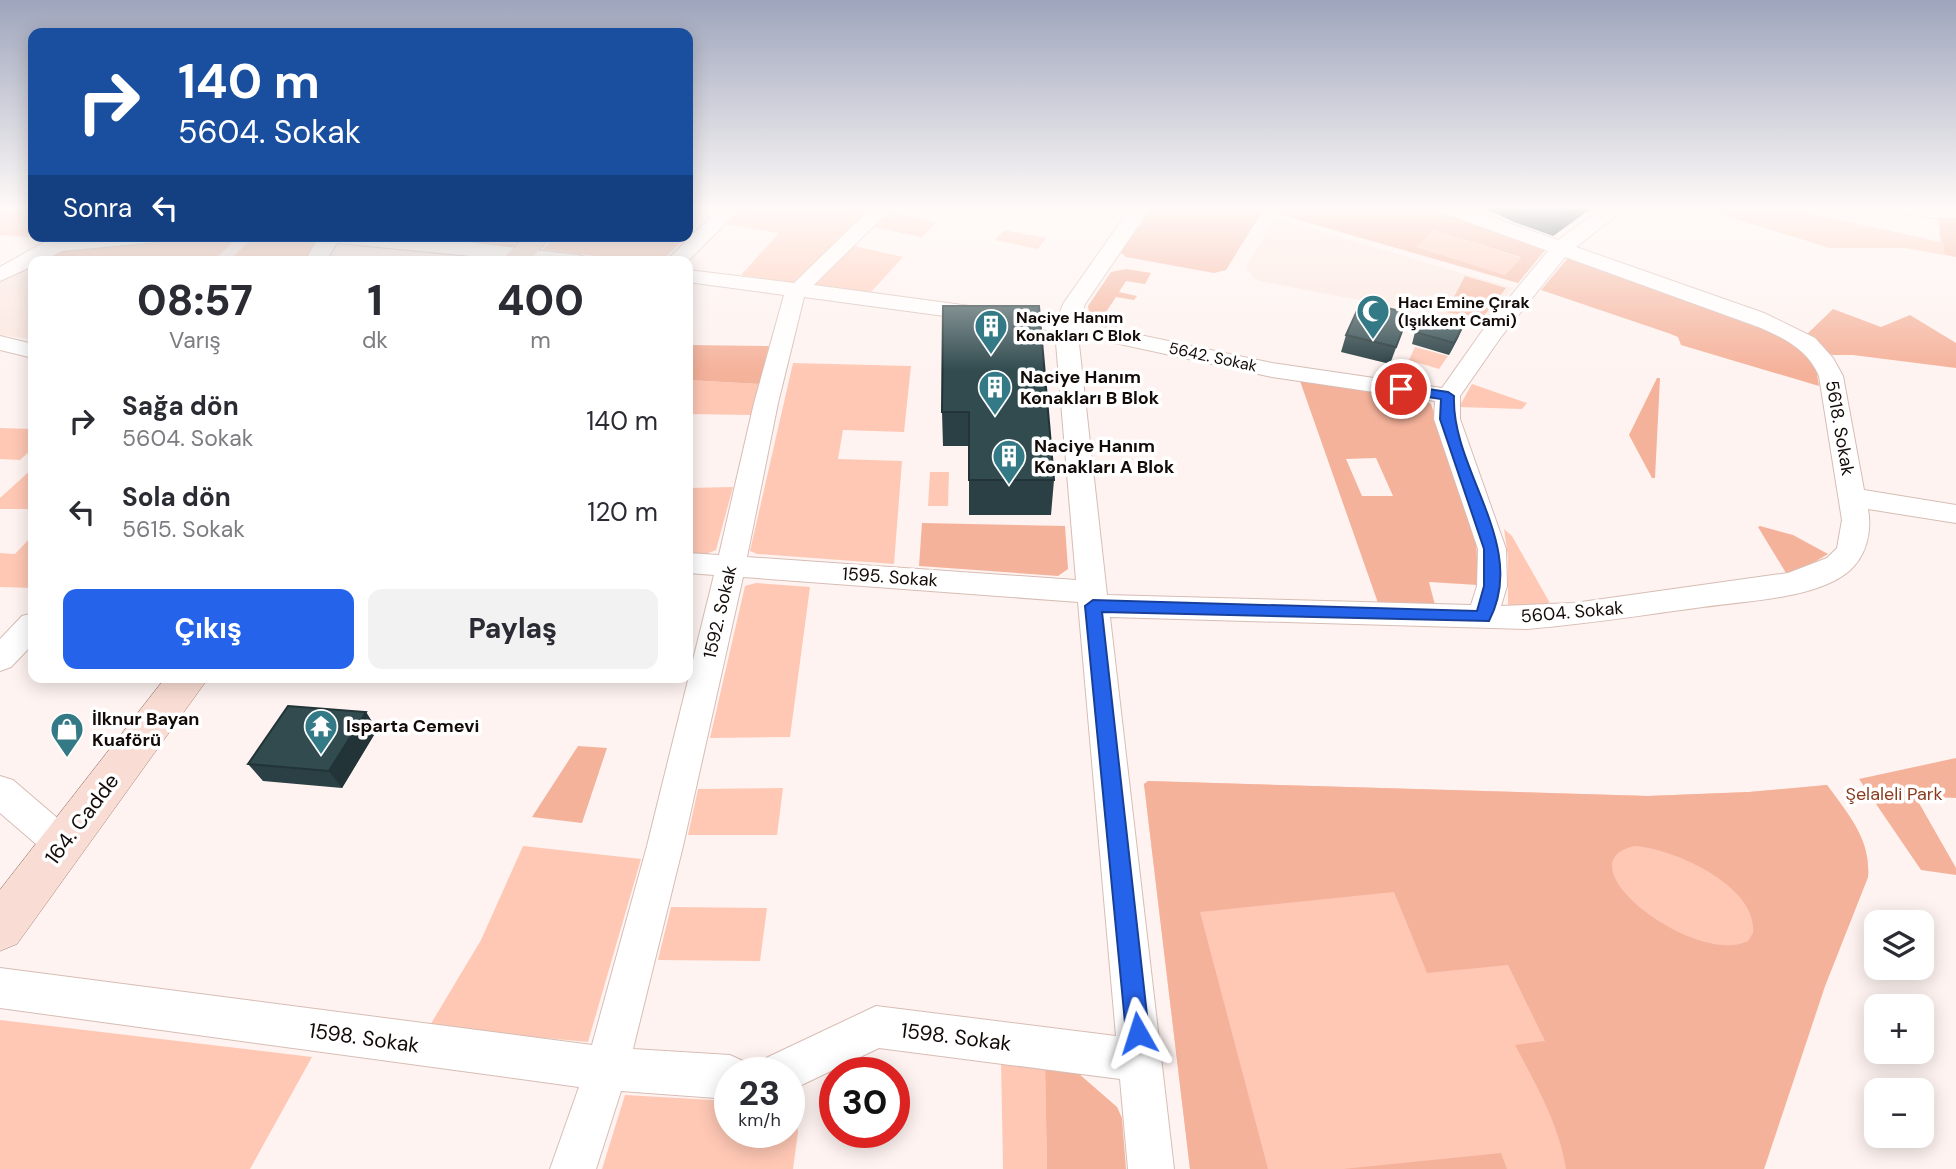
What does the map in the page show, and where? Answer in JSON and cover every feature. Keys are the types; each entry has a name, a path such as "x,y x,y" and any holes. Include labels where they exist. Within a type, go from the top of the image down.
{"main road":[{"name":"164. Cadde","path":"0,928 184,683"}],"street":[{"path":"0,275 25,262"},
{"path":"797,291 827,262"},
{"path":"1103,262 1074,304 1067,326 1068,354 1151,1169"},
{"path":"1483,617 1492,586 1492,549 1447,419 1448,396 1493,332 1550,262"},
{"name":"5618. Sokak","path":"1599,262 1787,331 1815,350 1826,363 1831,376 1856,520 1852,549 1836,567 1818,576 1788,584 1715,595"},
{"name":"5642. Sokak","path":"693,277 1067,326 1272,370 1448,396"},
{"name":"1592. Sokak","path":"573,1169 607,1069 665,846 731,566 766,403 797,291"},
{"path":"0,343 28,350"},
{"path":"0,369 28,351"},
{"path":"1852,497 1956,514"},
{"name":"1595. Sokak","path":"693,563 1092,599"},
{"name":"5604. Sokak","path":"1092,599 1483,617 1561,616 1715,595"},
{"path":"0,659 28,629"},
{"path":"0,791 63,845"},
{"name":"1598. Sokak","path":"0,988 607,1069 714,1076"},
{"name":"1598. Sokak","path":"805,1062 876,1027 1140,1060"}],"shaded area":[{"path":"753,262 816,262 793,283 741,275"},
{"path":"835,262 899,262 871,292 812,285"},
{"path":"1249,262 1423,262 1513,288 1487,321 1479,323 1260,281 1255,279 1246,267"},
{"path":"1462,262 1518,262 1505,275"},
{"path":"28,266 28,338 0,335 0,280"},
{"path":"1415,347 1448,356 1439,369 1409,360"},
{"path":"793,363 911,366 904,432 843,430 838,459 902,461 894,564 757,554 750,551"},
{"path":"693,380 759,384 751,415 693,414"},
{"path":"1472,384 1527,403 1522,409 1459,407"},
{"path":"0,428 28,429 28,453 20,460 0,459"},
{"path":"930,472 949,472 948,506 928,506"},
{"path":"28,473 28,509 0,509 0,498"},
{"path":"733,487 716,550 706,554 693,553 693,488"},
{"path":"1504,529 1512,536 1551,605 1508,606 1508,557"},
{"path":"28,540 28,588 0,587 0,553 15,554"},
{"path":"756,583 810,587 790,737 710,738 745,586"},
{"path":"1148,781 1648,796 1749,792 1827,785 1862,839 1868,863 1868,877 1825,986 1764,1169 1190,1169 1144,784"},
{"path":"783,788 777,835 688,835 698,789"},
{"path":"523,846 641,859 588,1042 429,1027 481,940"},
{"path":"671,907 767,908 760,961 658,960"},
{"path":"0,1020 312,1057 250,1169 0,1169"},
{"path":"1001,1060 1045,1066 1047,1169 1003,1169"},
{"path":"625,1095 714,1100 714,1148 796,1148 793,1169 602,1169"}],"green space":[{"path":"1151,262 1231,262 1226,270 1214,273"},
{"path":"1443,262 1462,262 1505,275 1518,262 1536,262 1518,283"},
{"path":"1565,262 1578,262 1751,320 1796,343 1816,368 1819,386 1681,345 1678,337 1668,333 1541,290"},
{"path":"1126,269 1151,273 1145,284 1126,281 1119,292 1137,296 1134,300 1116,297 1104,315 1109,320 1120,323 1115,330 1097,322 1088,306 1111,272"},
{"path":"1465,276 1506,288 1482,318 1446,312"},
{"path":"1833,309 1881,327 1910,315 1956,343 1956,368 1853,355 1832,355 1806,335"},
{"path":"693,345 769,346 759,384 693,380"},
{"path":"1657,378 1660,378 1655,478 1652,478 1629,435"},
{"path":"1300,381 1424,399 1431,404 1476,536 1478,585 1429,582 1435,605 1378,603","holes":["1376,458 1393,496 1362,496 1346,459"]},
{"path":"922,523 1065,526 1068,569 1058,576 919,566"},
{"path":"1758,527 1793,535 1828,554 1808,566 1786,573"},
{"path":"578,746 607,748 582,823 532,817"},
{"name":"Şelaleli Park","path":"1956,758 1956,798 1915,796 1956,868 1956,875 1921,870 1859,779"},
{"path":"1148,781 1648,796 1749,792 1827,785 1862,839 1868,863 1868,877 1825,986 1764,1169 1566,1169 1552,1121 1515,1045 1545,1041 1508,965 1427,973 1394,892 1200,912 1268,1169 1190,1169 1144,784","holes":["1634,846 1651,848 1690,862 1728,885 1742,900 1751,916 1753,933 1748,941 1725,945 1698,940 1669,927 1643,910 1623,891 1613,872 1615,856"]},
{"path":"1045,1066 1078,1073 1117,1107 1122,1118 1126,1169 1047,1169"},
{"path":"1501,1153 1507,1169 1343,1169"}],"building":[{"path":"1361,302 1409,313 1396,347 1346,335"},
{"path":"943,306 1039,306 1054,480 969,480 969,412 942,412"},
{"path":"1425,316 1463,326 1454,343 1415,332"},
{"path":"288,706 366,712 329,771 248,764"}],"place":[{"name":"Hacı Emine Çırak (Işıkkent Cami)","path":"1373,341"},
{"name":"Naciye Hanım Konakları C Blok","path":"991,356"},
{"name":"Naciye Hanım Konakları B Blok","path":"995,417"},
{"name":"Naciye Hanım Konakları A Blok","path":"1009,486"},
{"name":"Isparta Cemevi","path":"321,756"},
{"name":"İlknur Bayan Kuaförü","path":"67,759"}],"route":[{"path":"1138,1033 1093,606 1483,617 1492,586 1492,549 1447,419 1448,396 1401,389"}]}
